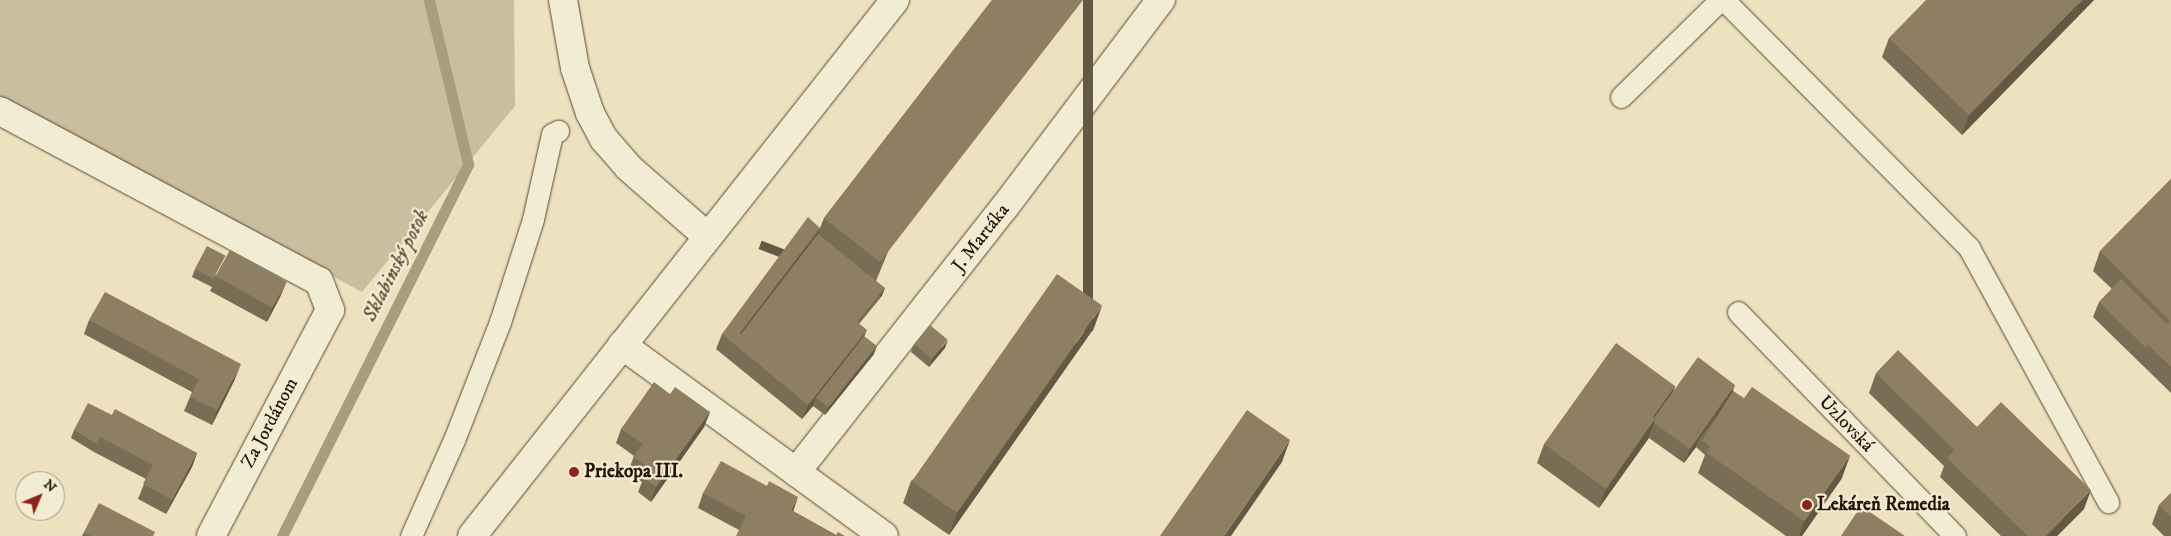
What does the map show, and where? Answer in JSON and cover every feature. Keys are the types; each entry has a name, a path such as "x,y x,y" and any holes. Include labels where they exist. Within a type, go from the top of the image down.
{"street":[{"path":"563,0 574,68 590,113 604,139 628,167 708,237"},
{"path":"472,536 895,0"},
{"name":"J. Martáka","path":"796,472 1004,208 1161,0"},
{"name":"Za Jordánom","path":"0,111 318,281 330,310 211,536"},
{"path":"622,345 884,536"}],"lane":[{"path":"1620,97 1720,0"},
{"path":"1724,0 1969,248 2108,502"},
{"path":"411,536 454,440 500,322 533,219 552,134 558,131"},
{"name":"Uzlovská","path":"1738,312 1955,536"}],"shaded area":[{"path":"0,0 514,0 515,106 362,292 0,96"}],"building":[{"path":"992,0 1083,0 880,262 824,218"},
{"path":"1926,0 2082,0 1969,115 1889,38"},
{"path":"2171,179 2171,367 2147,344 2170,321 2100,251"},
{"path":"808,217 820,228 740,333 806,384 856,321 867,330 808,405 722,334"},
{"path":"818,234 885,288 806,384 741,334"},
{"path":"207,246 226,256 213,279 195,269"},
{"path":"230,250 287,282 272,308 215,276"},
{"path":"1057,274 1102,306 957,513 912,481"},
{"path":"2121,279 2167,324 2147,344 2146,348 2099,302"},
{"path":"105,292 241,364 217,410 190,397 199,379 89,320"},
{"path":"930,325 948,340 932,359 914,344"},
{"path":"864,336 877,346 829,407 816,397"},
{"path":"1616,343 1675,386 1653,417 1655,419 1606,489 1544,444"},
{"path":"1898,350 1977,427 2001,402 2091,490 2046,536 2028,536 1947,458 1954,450 1876,373"},
{"path":"1698,357 1735,385 1690,449 1654,423 1654,418"},
{"path":"654,382 670,394 675,387 710,412 656,487 643,478 650,469 633,457 643,444 621,429"},
{"path":"1752,387 1850,456 1804,521 1706,453"},
{"path":"1733,391 1744,398 1713,448 1702,441"},
{"path":"88,403 112,415 97,444 74,430"},
{"path":"115,409 197,453 172,500 143,484 153,465 100,437"},
{"path":"1247,410 1290,440 1224,536 1160,536"},
{"path":"721,461 767,486 769,481 798,497 791,510 836,535 838,532 845,536 736,536 746,516 703,493"},
{"path":"2171,493 2171,517 2159,505"},
{"path":"99,503 155,532 153,536 91,536 84,532"},
{"path":"1861,506 1905,536 1841,536"}],"waterway":[{"name":"Sklabinský potok","path":"282,536 468,164 429,0"}],"place":[{"name":"Priekopa III.","path":"574,472"},
{"name":"Lekáreň Remedia","path":"1807,505"}]}
